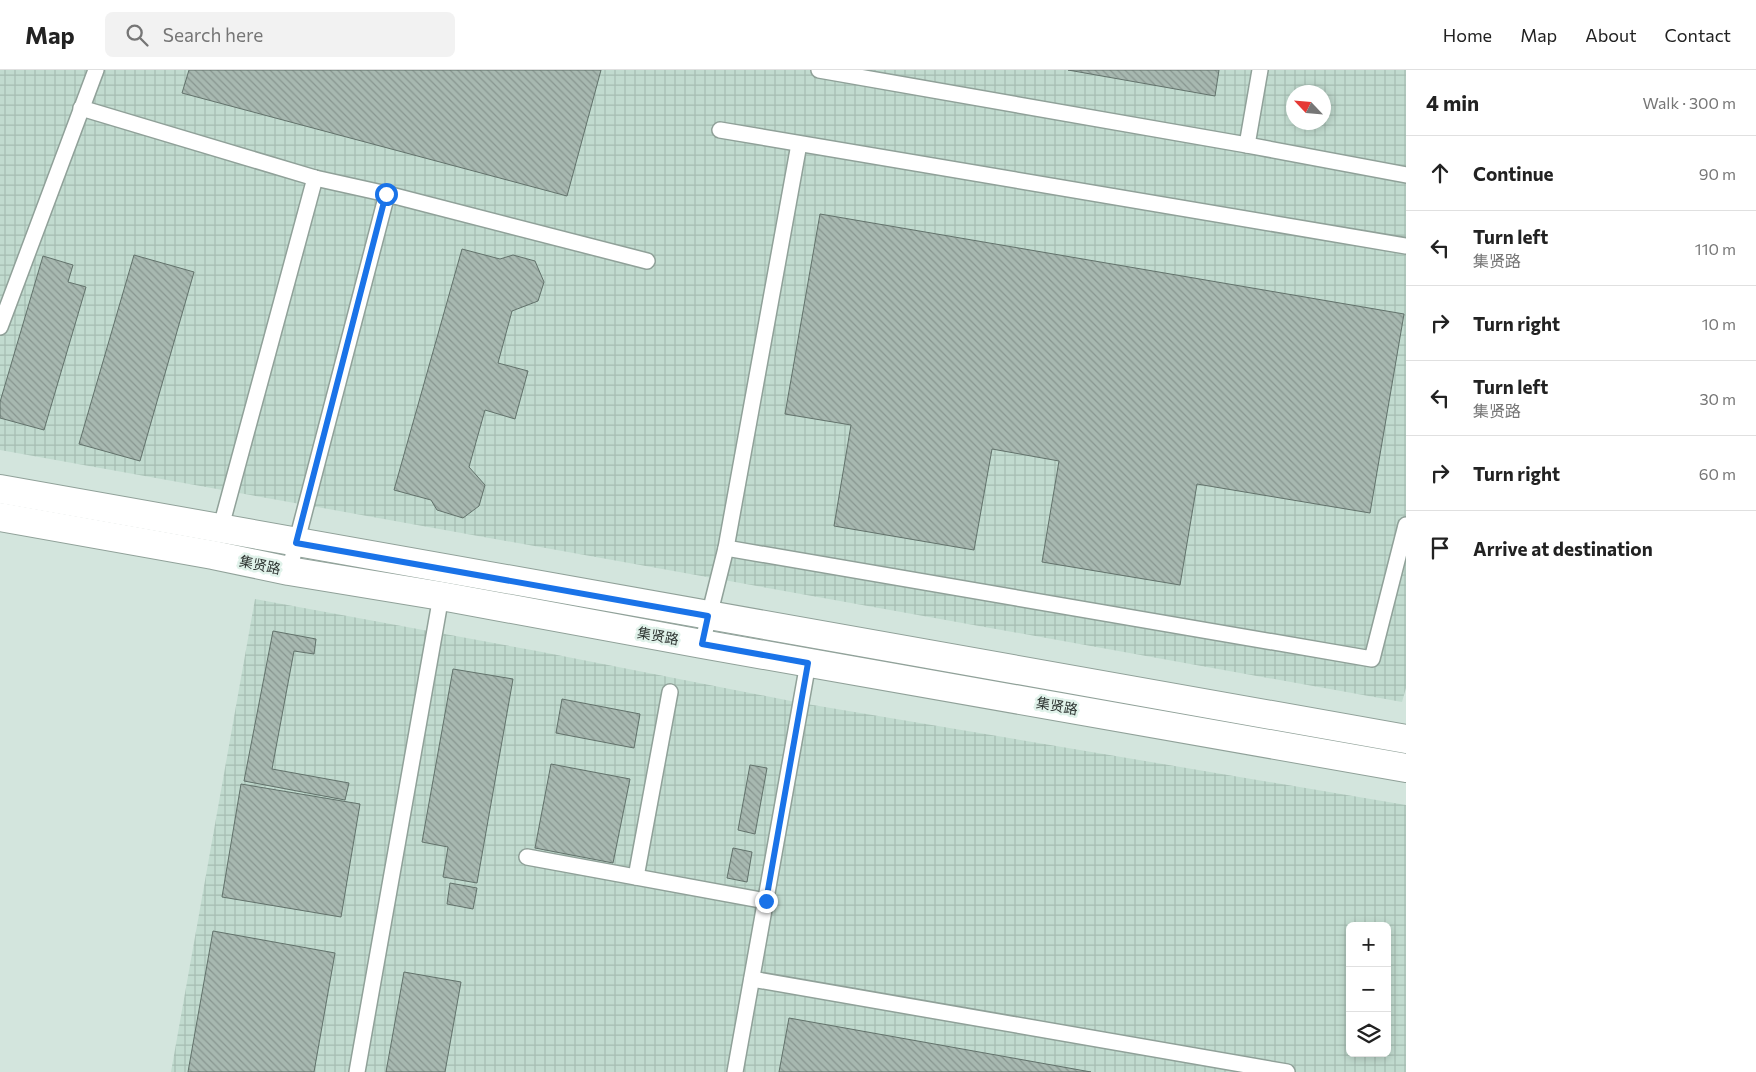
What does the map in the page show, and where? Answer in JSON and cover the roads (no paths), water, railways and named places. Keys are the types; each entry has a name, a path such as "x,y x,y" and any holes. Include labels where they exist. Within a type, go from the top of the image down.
{"street":[{"name":"集贤路","path":"0,490 1406,739"},
{"name":"集贤路","path":"0,517 213,555 289,571 441,596 808,663 1406,768"}],"lane":[{"path":"0,327 96,70"},
{"path":"819,70 1247,145 1406,175"},
{"path":"1247,145 1260,70"},
{"path":"81,108 315,178 386,194 647,261"},
{"path":"720,130 1406,246"},
{"path":"702,644 726,548 799,144"},
{"path":"213,555 315,178"},
{"path":"289,571 386,194"},
{"path":"726,548 1372,659 1406,525"},
{"path":"357,1072 441,596"},
{"path":"735,1072 808,663"},
{"path":"636,877 670,692"},
{"path":"527,857 766,901"},
{"path":"752,979 1287,1072"}]}
